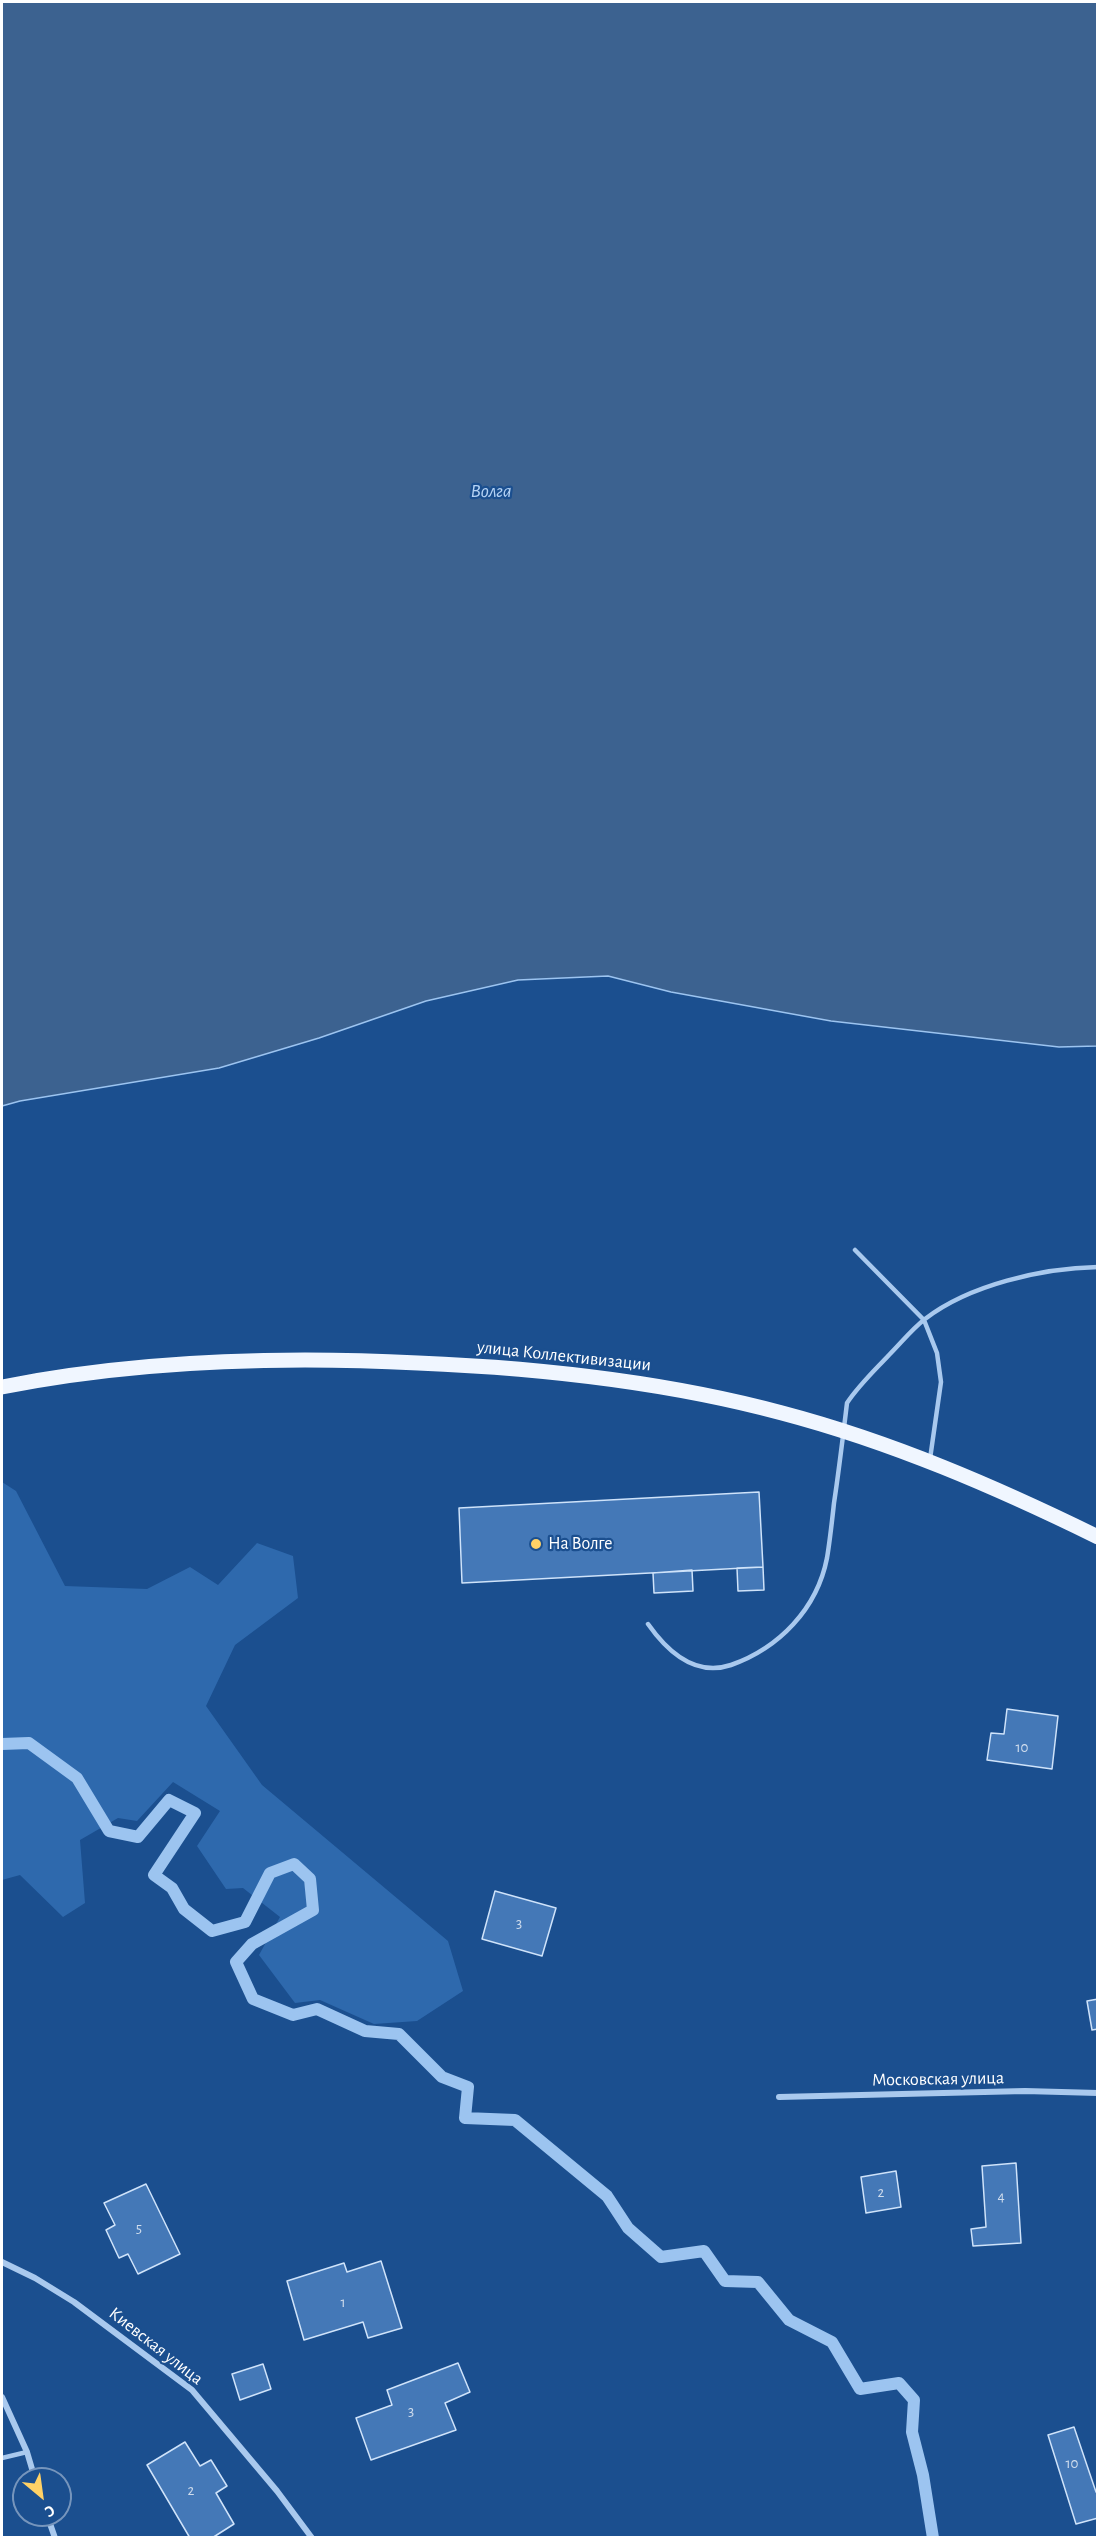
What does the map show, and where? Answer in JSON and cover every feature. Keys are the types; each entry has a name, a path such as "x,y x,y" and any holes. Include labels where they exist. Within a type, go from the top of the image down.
{"main road":[{"name":"улица Коллективизации","path":"2,1387 46,1378 149,1366 252,1360 336,1359 558,1372 646,1384 713,1396 844,1431 929,1461 1028,1503 1098,1537"}],"street":[{"name":"Московская улица","path":"779,2097 1025,2091 1098,2093"},
{"name":"Киевская улица","path":"2,2262 35,2278 74,2302 192,2390 278,2491 312,2538"},
{"path":"2,2397 32,2467"}],"lane":[{"path":"855,1250 924,1320 937,1353 941,1382 929,1461"},
{"path":"648,1624 662,1644 682,1660 701,1667 721,1668 748,1659 768,1648 788,1631 804,1612 817,1587 826,1560 848,1403 858,1387 924,1320 946,1305 980,1290 1029,1275 1098,1266"},
{"path":"2,2458 27,2452"}],"shaded area":[{"path":"2,1482 16,1491 65,1586 147,1589 190,1567 218,1585 257,1543 293,1556 298,1598 235,1645 206,1706 262,1785 448,1941 463,1991 417,2021 374,2024 320,2000 295,2003 259,1955 280,1917 243,1888 226,1889 197,1846 220,1811 173,1782 137,1821 118,1818 80,1840 85,1903 63,1917 20,1875 2,1880"}],"water":[{"name":"Волга","path":"2,2 1097,2 1097,1046 1059,1047 831,1021 671,992 608,976 518,980 426,1001 319,1038 219,1068 20,1101 2,1106"}],"building":[{"path":"759,1492 763,1567 462,1583 459,1508"},
{"path":"763,1567 764,1590 738,1591 737,1568"},
{"path":"692,1570 693,1591 654,1593 653,1573"},
{"path":"1007,1709 1058,1716 1052,1769 987,1760 991,1733 1004,1734"},
{"path":"495,1891 556,1908 542,1956 482,1939"},
{"path":"1098,1999 1098,2029 1092,2030 1087,2001"},
{"path":"1016,2163 1021,2243 973,2246 971,2229 986,2227 982,2166"},
{"path":"896,2171 901,2207 866,2213 861,2177"},
{"path":"146,2184 180,2254 138,2274 128,2254 119,2258 106,2230 115,2225 104,2203"},
{"path":"381,2261 402,2328 368,2338 363,2322 304,2340 287,2281 344,2263 347,2272"},
{"path":"458,2363 470,2392 445,2403 456,2430 371,2460 356,2418 392,2405 387,2390"},
{"path":"263,2364 271,2389 240,2400 232,2374"},
{"path":"1074,2427 1096,2492 1098,2491 1098,2518 1076,2524 1048,2435"},
{"path":"185,2442 200,2466 211,2460 227,2486 216,2493 234,2524 212,2538 190,2538 147,2465"}],"waterway":[{"path":"2,1744 29,1743 77,1778 109,1831 138,1837 169,1800 195,1813 154,1875 172,1888 184,1909 212,1931 245,1922 270,1873 294,1864 310,1879 313,1910 252,1944 236,1962 253,1999 293,2015 317,2009 365,2031 399,2034 442,2077 468,2087 465,2118 515,2120 607,2196 628,2228 661,2257 704,2251 725,2281 758,2282 789,2320 832,2342 860,2389 899,2383 914,2400 912,2432 923,2475 933,2538"}],"place":[{"name":"На Волге","path":"536,1544"}]}
